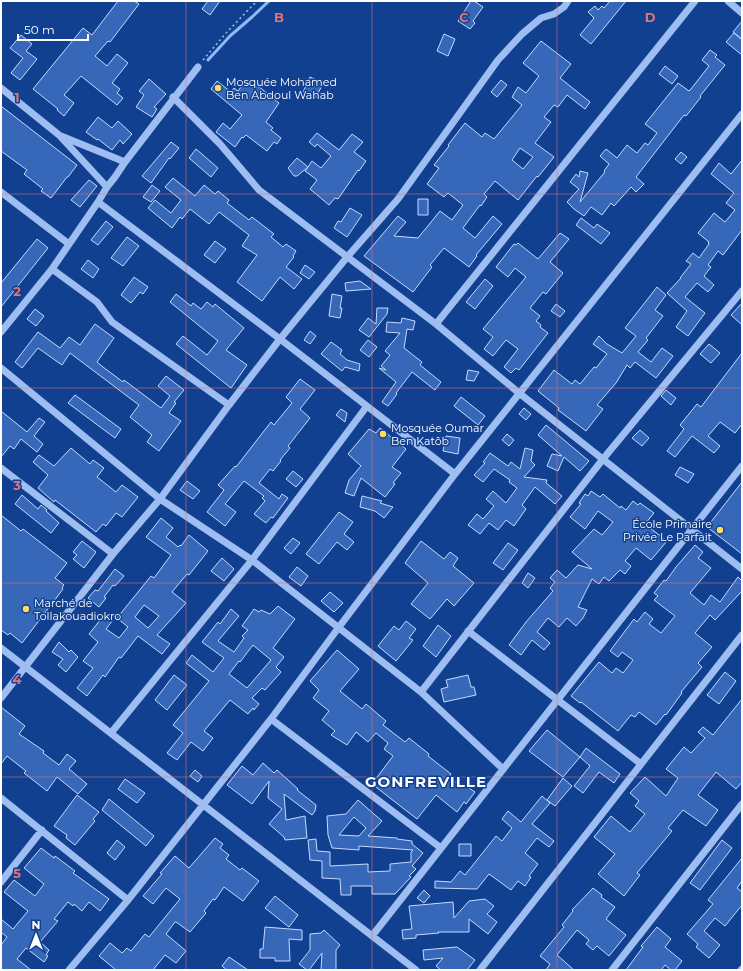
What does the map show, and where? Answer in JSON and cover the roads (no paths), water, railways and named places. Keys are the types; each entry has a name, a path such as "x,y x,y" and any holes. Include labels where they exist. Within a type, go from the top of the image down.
{"street":[{"path":"1,698 113,554 160,499 280,339 348,256 398,199 498,60 522,34 541,18 554,14 564,7 568,1"},
{"path":"436,324 695,1"},
{"path":"728,1 742,13"},
{"path":"1,332 52,269 124,162 198,66"},
{"path":"1,88 59,135 107,187"},
{"path":"173,97 220,144 259,190 436,324 519,393 742,569"},
{"path":"70,970 128,900 271,719 455,474 742,114"},
{"path":"59,135 124,162"},
{"path":"1,192 69,244"},
{"path":"98,202 280,339 455,474"},
{"path":"52,269 97,302 112,322 229,405"},
{"path":"420,692 603,459 742,291"},
{"path":"1,368 160,499 252,560 339,627 420,692 503,769"},
{"path":"111,733 252,560 367,406"},
{"path":"372,936 742,466"},
{"path":"1,468 113,554"},
{"path":"468,631 641,764"},
{"path":"480,970 742,635"},
{"path":"1,648 416,970"},
{"path":"271,719 441,848"},
{"path":"1,798 128,900"},
{"path":"612,970 742,804"},
{"path":"1,882 42,830"}],"waterway":[{"path":"208,60 230,36 269,1"}],"place":[{"name":"Mosquée Mohamed Ben Abdoul Wahab","path":"218,88"},
{"name":"Mosquée Oumar Ben Katôb","path":"383,434"},
{"name":"École Primaire Privée Le Parfait","path":"720,530"},
{"name":"Marché de Tollakouadiokro","path":"26,609"}],"district":[{"name":"GONFREVILLE","path":"426,781"}]}
